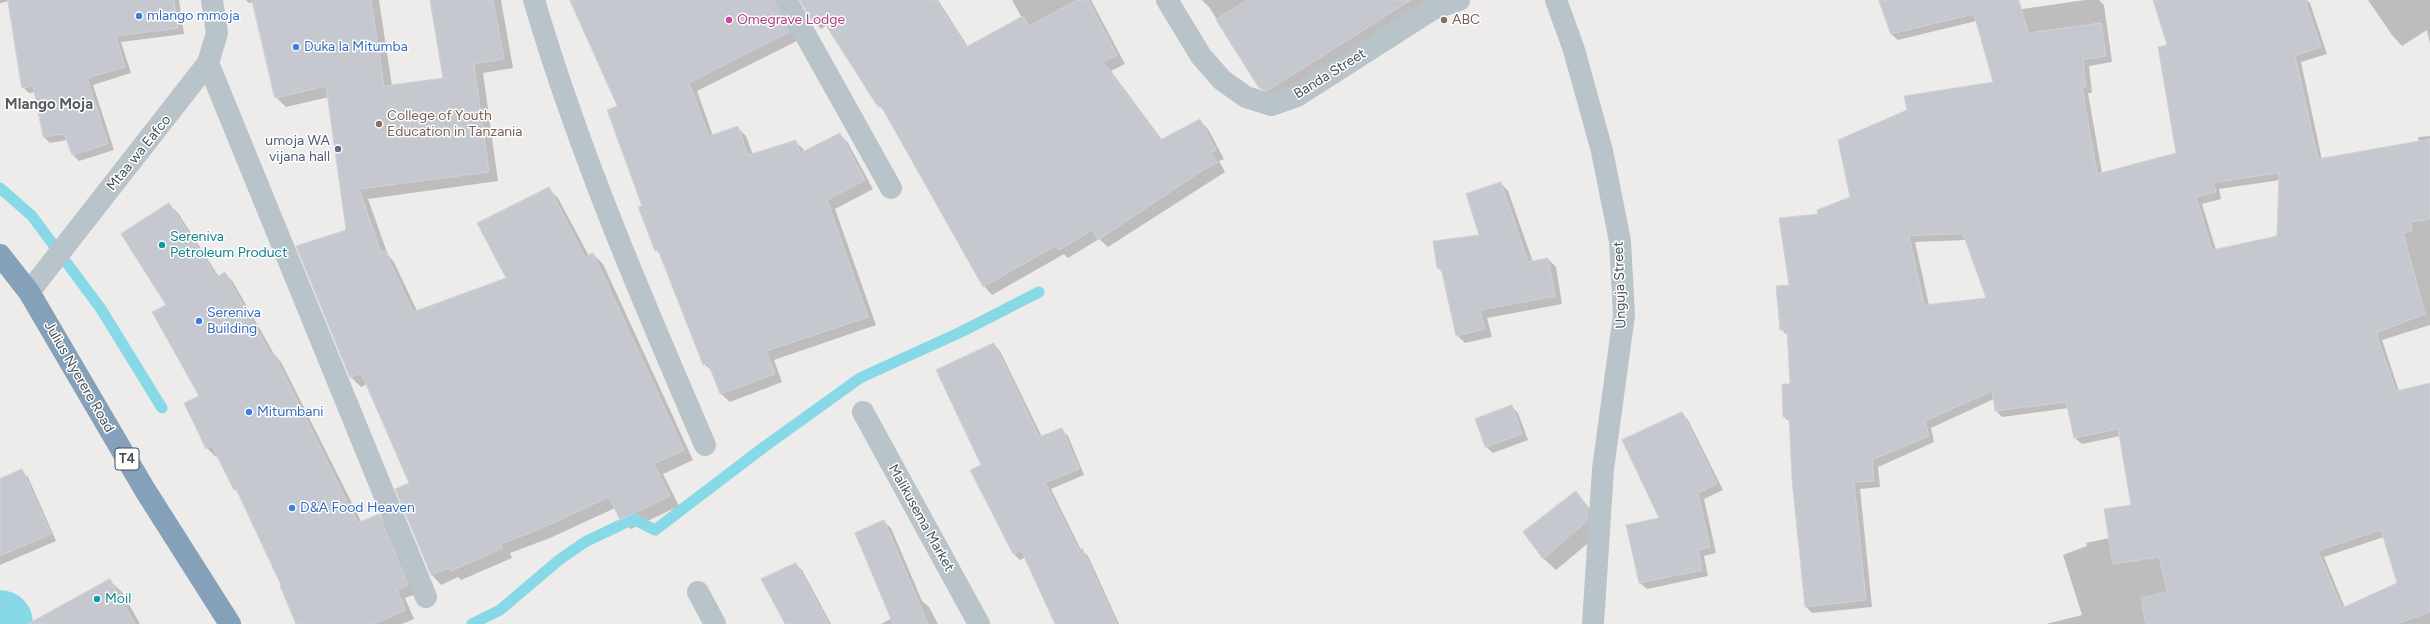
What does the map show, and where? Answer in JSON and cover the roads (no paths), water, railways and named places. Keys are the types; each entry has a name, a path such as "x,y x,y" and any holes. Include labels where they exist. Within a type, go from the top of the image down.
{"highway":[{"name":"Julius Nyerere Road","path":"0,255 29,292 145,490 230,624"}],"street":[{"name":"Mtaa wa Eafco","path":"29,292 208,63 217,33 212,0"},
{"path":"534,0 552,63 625,258 705,445"},
{"path":"786,0 890,188"},
{"name":"Banda Street","path":"1168,0 1201,56 1222,80 1246,97 1271,105 1297,96 1433,9 1459,0"},
{"name":"Unguja Street","path":"1556,0 1574,50 1602,151 1620,241 1621,256 1624,315 1603,469 1593,624"},
{"path":"208,63 426,597"},
{"name":"Malikusema Market","path":"862,412 980,624"},
{"path":"698,592 715,624"}],"waterway":[{"path":"0,188 32,216 101,309 162,408"},
{"path":"472,624 500,610 559,560 585,542 633,519 655,530 764,447 860,378 963,331 1039,292"}],"place":[{"name":"mlango mmoja","path":"139,16"},
{"name":"Omegrave Lodge","path":"729,20"},
{"name":"ABC","path":"1444,20"},
{"name":"Duka la Mitumba","path":"296,47"},
{"name":"College of Youth Education in Tanzania","path":"379,124"},
{"name":"umoja WA vijana hall","path":"338,149"},
{"name":"Sereniva Petroleum Product","path":"162,245"},
{"name":"Sereniva Building","path":"199,321"},
{"name":"Mitumbani","path":"249,412"},
{"name":"D&A Food Heaven","path":"292,508"},
{"name":"Moil","path":"97,599"}],"district":[{"name":"Mlango Moja","path":"49,105"}]}
